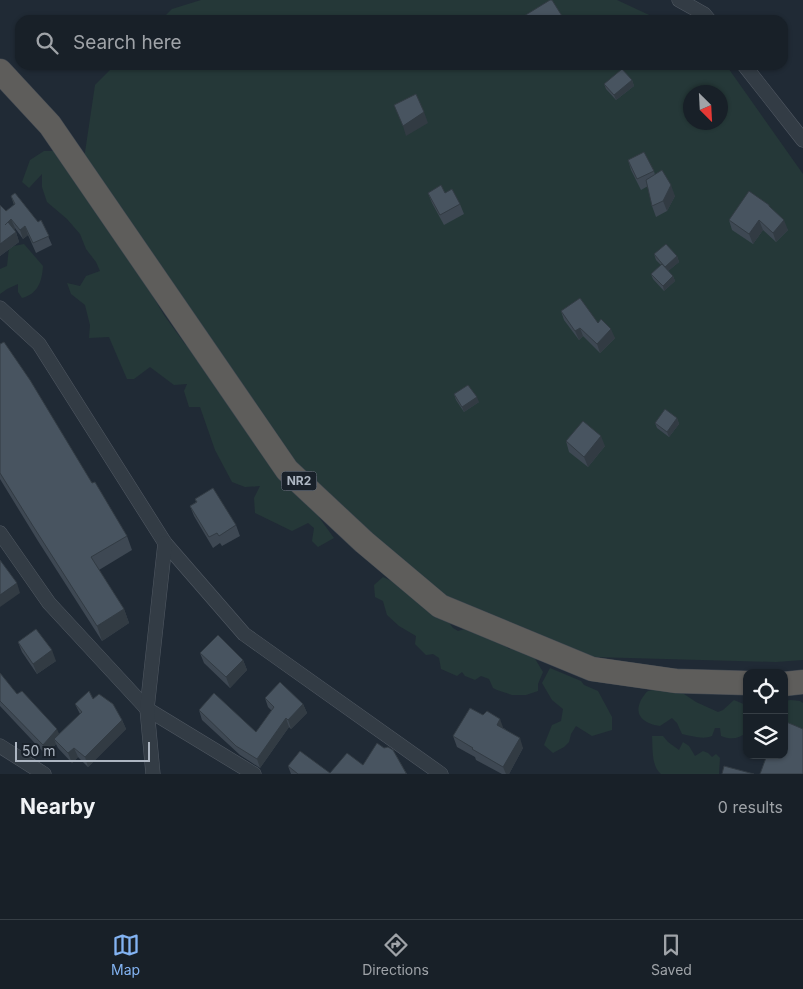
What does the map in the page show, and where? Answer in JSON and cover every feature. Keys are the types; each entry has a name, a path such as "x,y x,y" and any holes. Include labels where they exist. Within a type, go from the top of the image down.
{"highway":[{"name":"NR2","path":"0,71 50,125 287,470 364,542 440,606 592,669 676,681 743,683"},
{"path":"788,684 803,682"}],"street":[{"path":"679,0 705,15"},
{"path":"748,70 803,140"},
{"path":"0,308 39,344 165,543 244,634 441,774"},
{"path":"0,532 49,603 147,709 254,774"},
{"path":"153,774 147,709 165,543"},
{"path":"0,746 44,774"}],"shaded area":[{"path":"201,0 617,0 649,15 166,15 172,9"},
{"path":"110,70 730,70 803,174 803,660 776,662 593,657 438,599 291,468 84,159 95,85"},
{"path":"44,151 60,151 138,271 164,315 185,344 210,367 334,538 318,547 312,541 314,528 308,523 292,531 255,513 254,498 260,486 245,487 232,482 215,450 200,407 189,407 184,391 187,384 174,385 150,367 134,379 127,379 109,337 89,338 90,325 85,305 71,294 67,283 80,286 86,276 100,271 86,249 80,234 67,219 47,202 42,187 42,174 29,188 22,182 30,160"},
{"path":"24,244 43,266 42,277 38,286 32,293 22,298 18,292 18,284 0,294 0,269 7,266 9,247"},
{"path":"383,577 406,588 440,610 453,628 458,631 465,629 498,638 509,649 522,649 534,657 543,672 538,684 538,691 526,695 512,695 493,688 489,679 481,676 475,680 465,676 462,672 457,676 441,669 439,658 433,654 426,655 415,644 416,636 399,626 387,615 383,601 375,597 374,585"},
{"path":"550,668 581,681 584,685 598,691 612,717 612,730 592,736 576,726 569,742 564,747 553,753 544,745 552,725 561,721 563,709 552,700 542,683"},
{"path":"656,689 678,690 696,702 718,712 734,700 743,704 743,735 735,738 728,738 721,736 720,728 715,728 712,736 701,738 682,734 677,723 672,718 660,726 645,721 638,711 641,700 648,691"},
{"path":"788,700 803,703 803,729 796,728 788,733 788,714"},
{"path":"652,736 663,736 679,750 683,742 689,746 695,756 703,751 712,757 716,754 720,758 719,774 661,774 654,762"}],"building":[{"path":"552,0 561,15 526,15"},
{"path":"621,70 632,80 614,95 604,84"},
{"path":"416,94 424,112 403,126 394,105"},
{"path":"644,152 654,171 637,179 628,160"},
{"path":"662,170 671,185 663,201 652,206 646,180"},
{"path":"441,185 445,193 452,189 460,204 440,215 428,193"},
{"path":"749,191 769,205 784,220 773,233 759,220 749,234 729,220"},
{"path":"15,193 38,222 41,220 49,236 33,243 25,226 20,230 11,219 8,222 16,232 0,244 0,205 6,211 15,204 11,196"},
{"path":"666,244 677,256 665,267 654,254"},
{"path":"662,264 673,276 663,286 651,274"},
{"path":"580,298 598,323 601,319 611,329 597,344 580,328 575,331 561,311"},
{"path":"4,342 30,380 92,483 95,482 127,536 91,557 124,609 97,626 0,473 0,344"},
{"path":"468,385 477,397 462,407 454,394"},
{"path":"665,409 677,418 667,432 655,423"},
{"path":"583,421 601,436 584,457 566,441"},
{"path":"213,488 236,525 219,536 217,533 209,537 190,506 197,502 195,499"},
{"path":"0,560 17,583 0,595"},
{"path":"36,629 52,650 33,664 18,642"},
{"path":"218,635 243,660 226,677 200,653"},
{"path":"0,673 17,694 22,691 57,729 43,745 0,701"},
{"path":"280,682 303,704 288,720 286,718 257,759 236,746 199,710 214,693 256,732 274,707 265,698"},
{"path":"89,691 93,699 99,694 113,704 122,720 85,757 74,748 68,753 54,739 82,712 75,704"},
{"path":"470,708 483,715 487,711 500,719 497,725 520,738 503,767 453,736"},
{"path":"788,723 803,729 803,774 760,774 766,759 788,759"},
{"path":"377,743 384,748 388,747 393,750 406,774 298,774 288,766 300,751 330,773 347,753 363,765"},
{"path":"724,766 754,774 722,774"}]}
